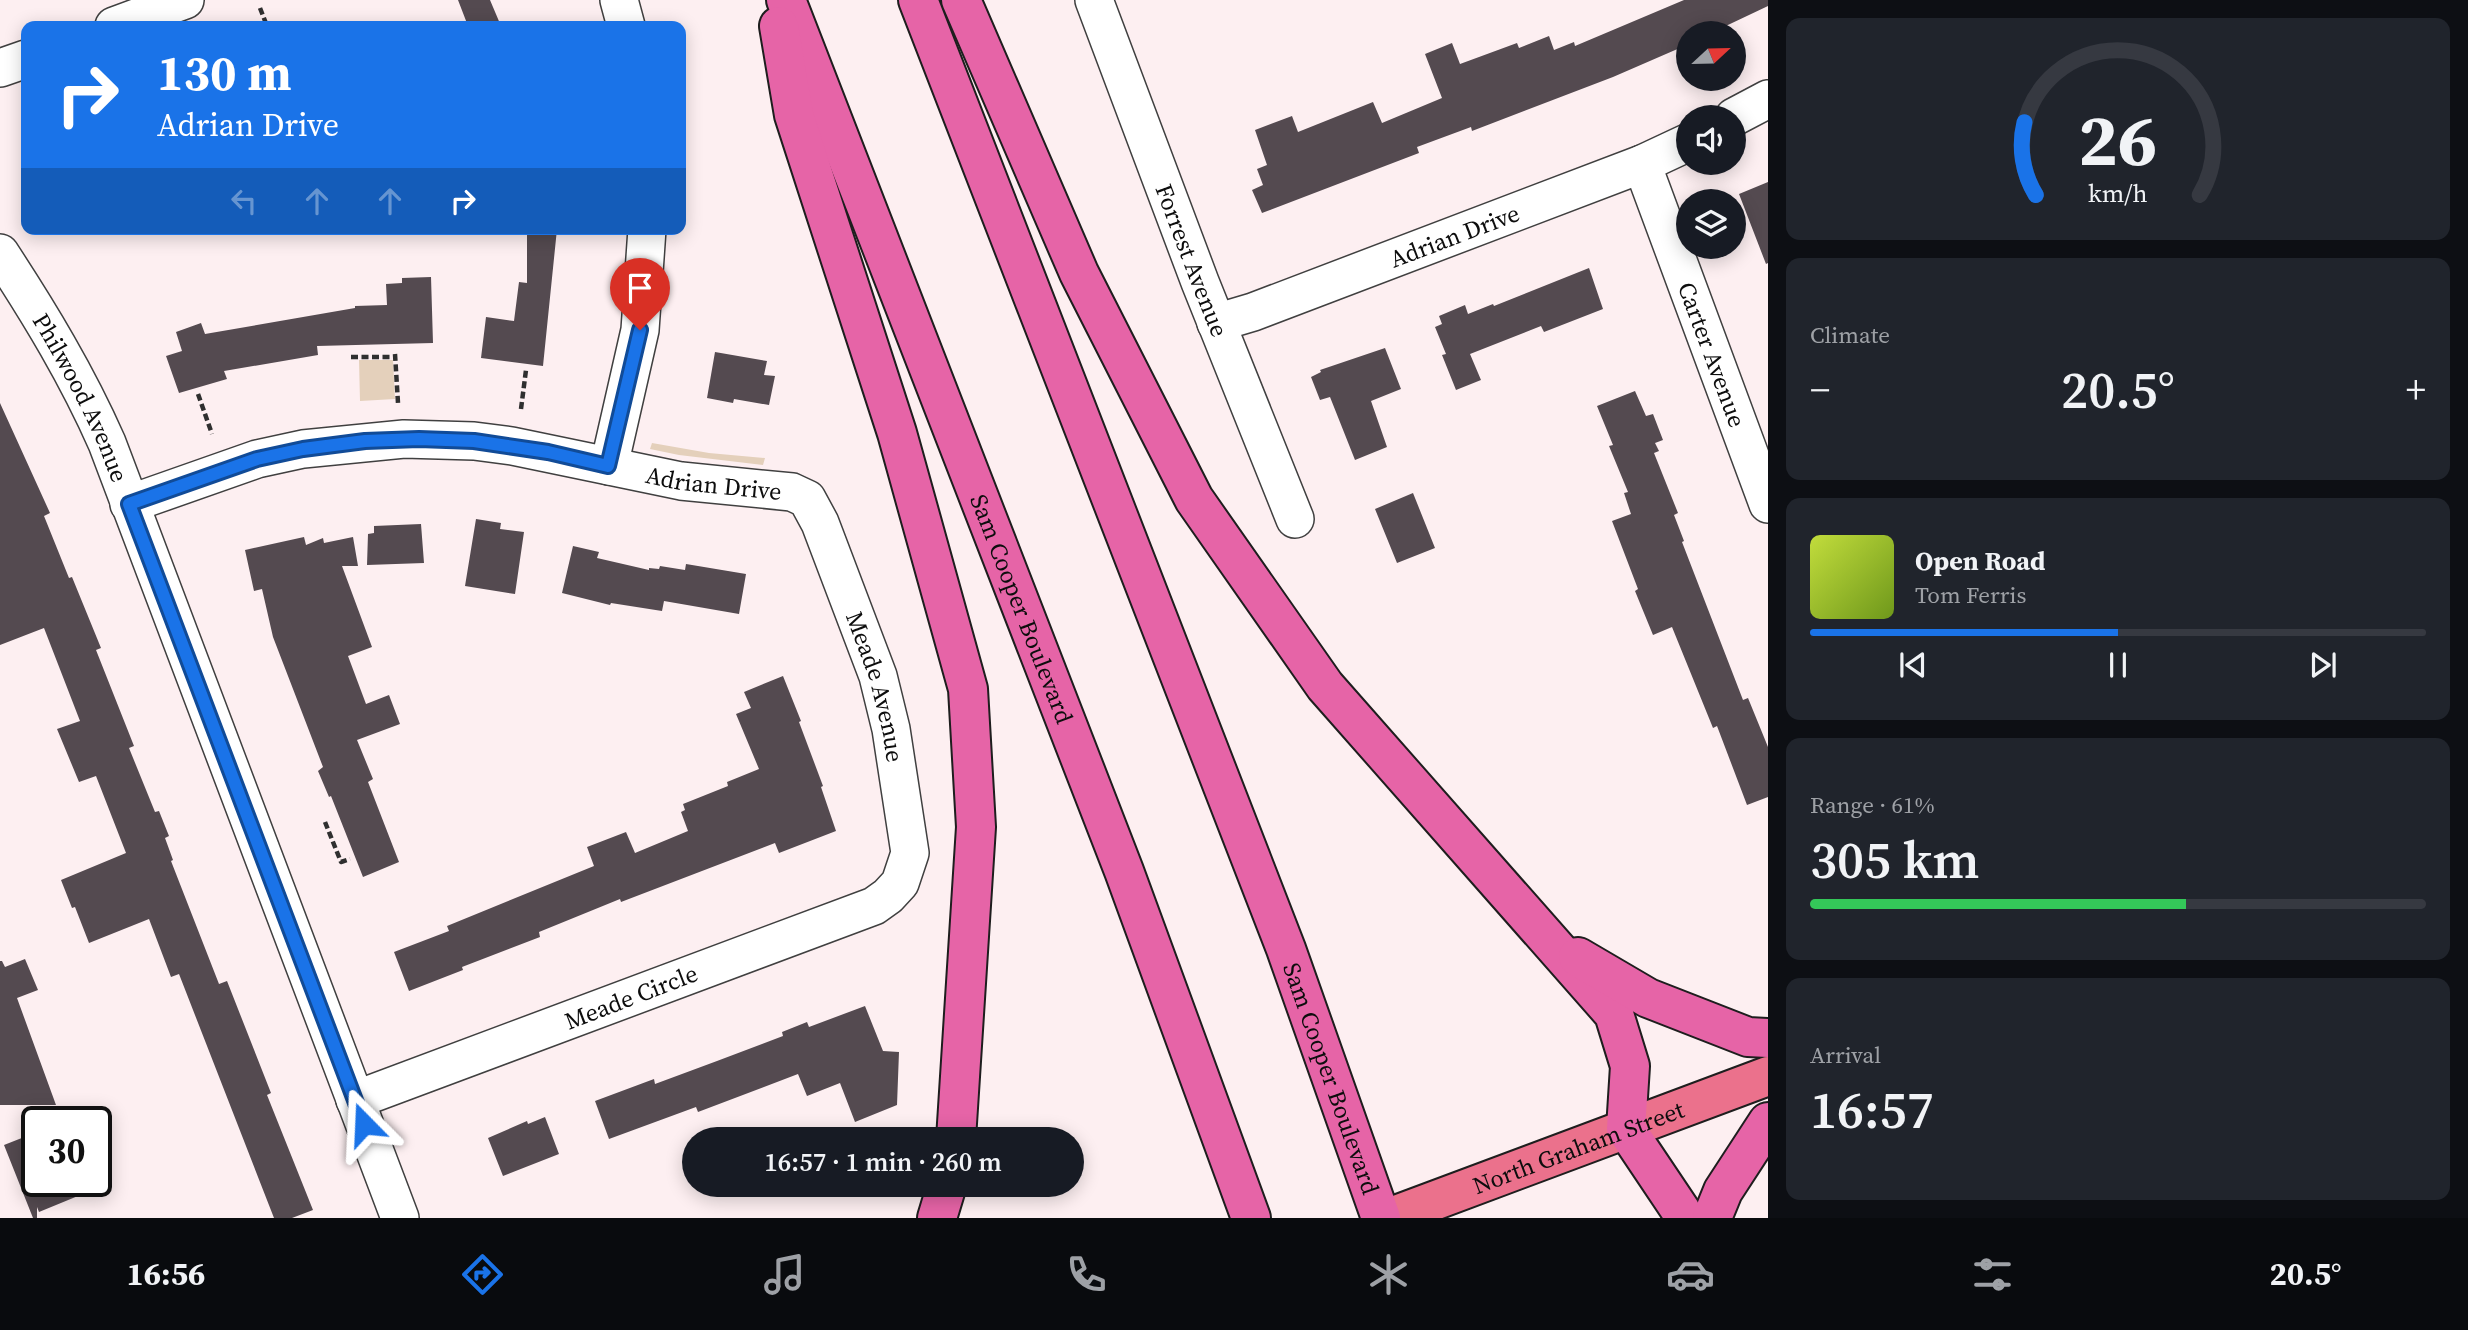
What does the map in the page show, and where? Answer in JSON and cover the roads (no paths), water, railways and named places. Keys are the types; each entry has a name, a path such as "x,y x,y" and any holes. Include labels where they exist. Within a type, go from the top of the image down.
{"highway":[{"path":"774,0 794,115 897,433 968,689 976,827 957,1127"},
{"name":"Sam Cooper Boulevard","path":"786,0 1124,871 1251,1218"},
{"name":"Sam Cooper Boulevard","path":"918,0 1286,949 1381,1218"},
{"path":"961,0 1079,273 1194,499 1325,685 1614,1014 1630,1066 1626,1129 1681,1211 1682,1218"},
{"path":"1553,943 1648,998 1748,1037 1768,1038"},
{"path":"1712,1218 1723,1191 1768,1122"},
{"path":"937,1218 943,1197"},
{"path":"955,1197 955,1218"}],"main road":[{"name":"North Graham Street","path":"1388,1218 1768,1076"}],"street":[{"path":"128,21 185,0"},
{"path":"619,0 625,21"},
{"name":"Forrest Avenue","path":"1094,0 1216,323 1295,519"},
{"path":"0,68 21,60"},
{"path":"1746,111 1768,99"},
{"name":"Adrian Drive","path":"1216,323 1253,312 1642,164 1676,148"},
{"name":"Carter Avenue","path":"1642,164 1768,504"},
{"path":"608,466 640,330 646,235"},
{"name":"Philwood Avenue","path":"0,253 46,323 90,404 400,1218"},
{"name":"Adrian Drive","path":"129,504 257,459 303,449 365,441 425,439 474,441 548,452 681,481 792,492 807,499"},
{"name":"Meade Avenue","path":"807,499 820,523 878,676 891,729 910,853 900,883"},
{"name":"Meade Circle","path":"355,1100 874,906 900,883"}]}
